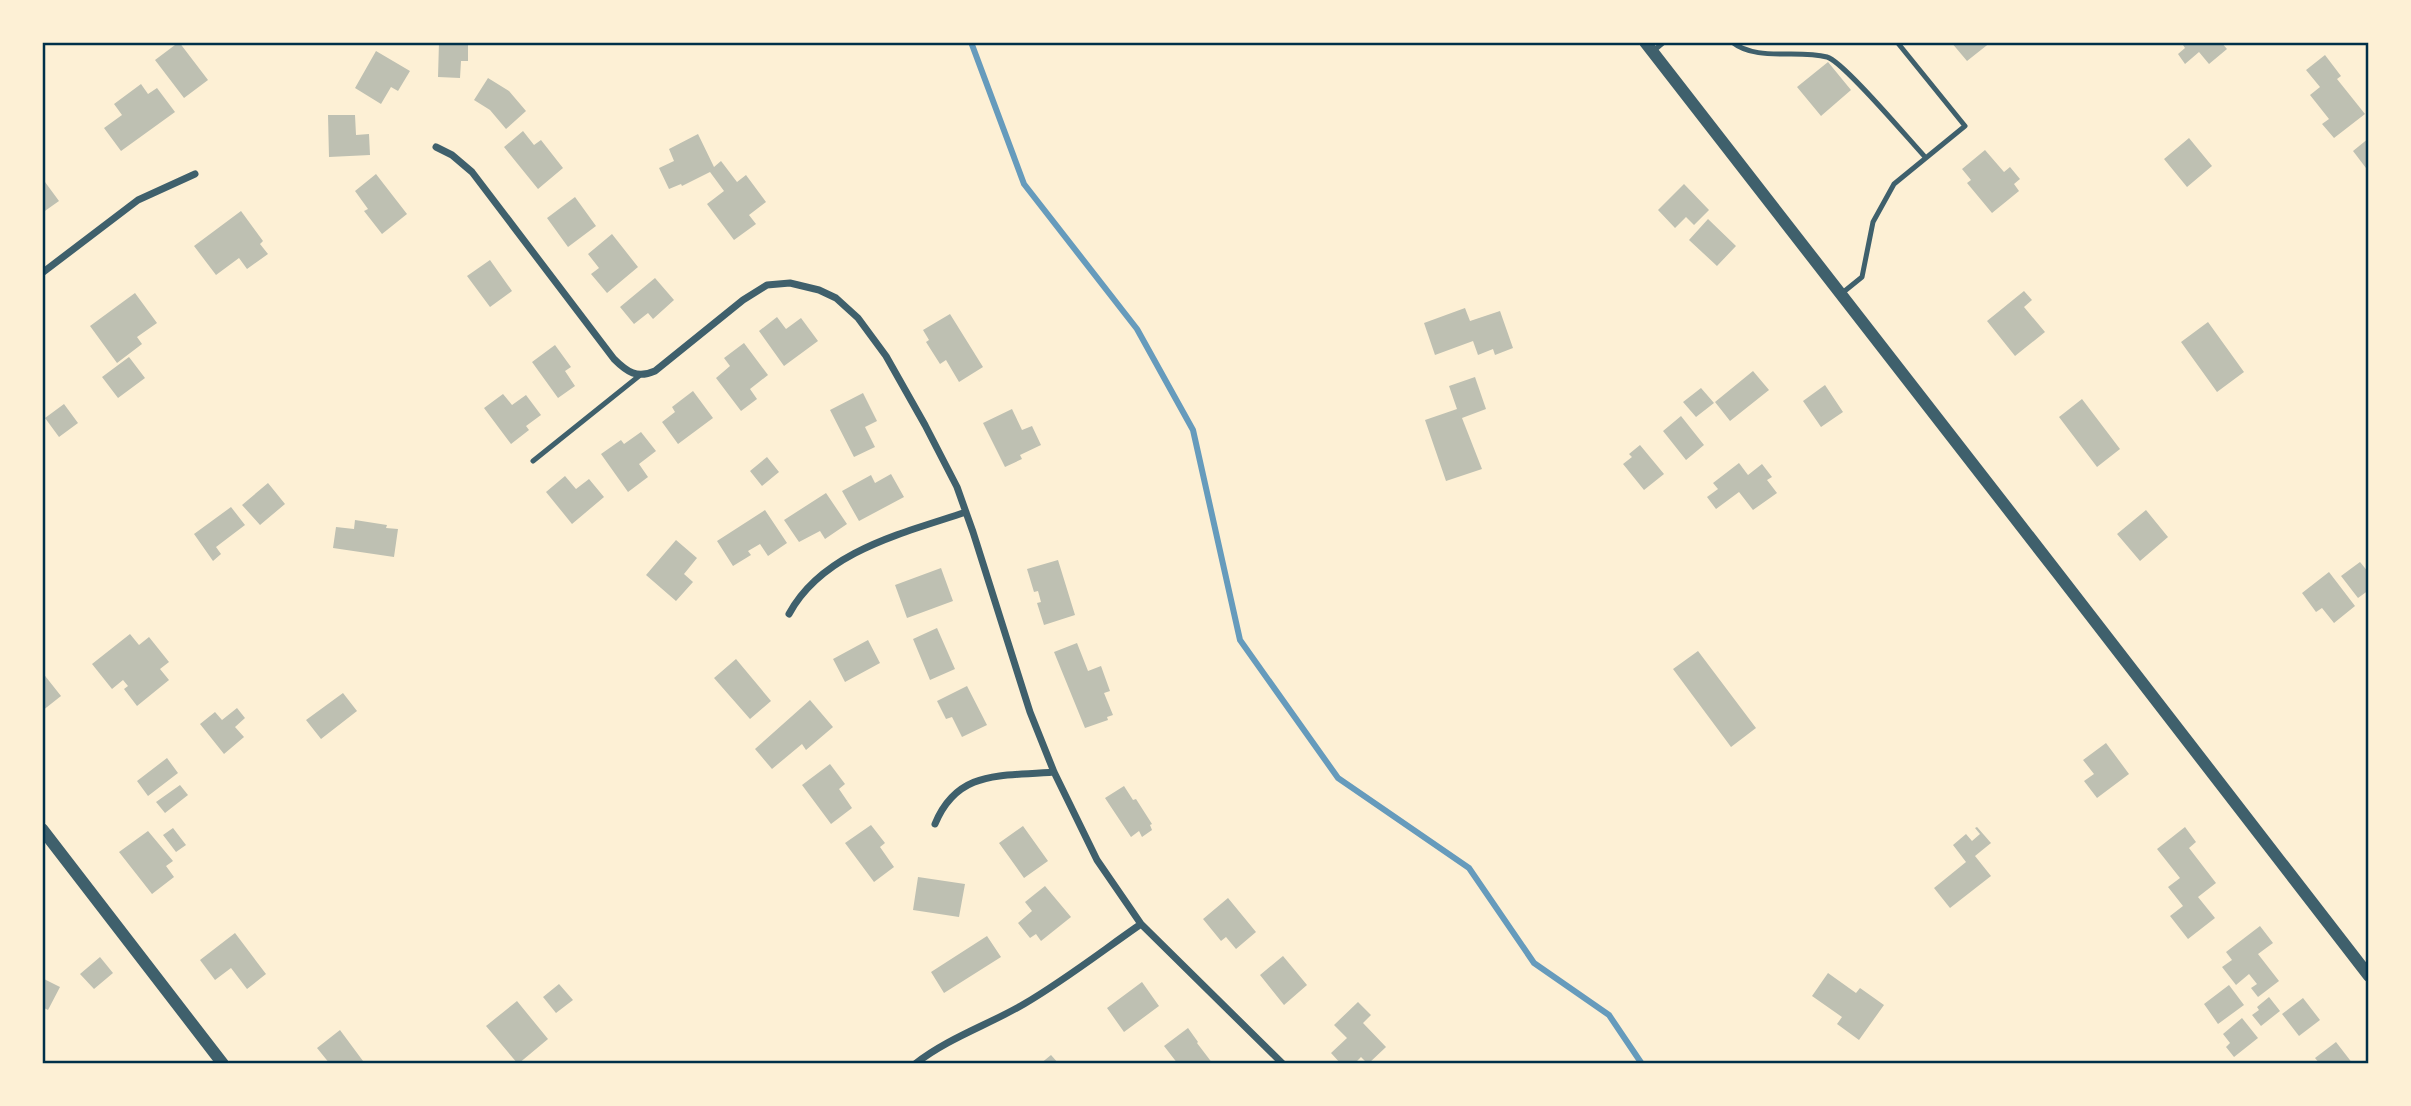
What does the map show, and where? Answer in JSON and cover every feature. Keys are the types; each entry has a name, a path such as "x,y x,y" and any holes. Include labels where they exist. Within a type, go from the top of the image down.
{"street":[{"path":"1648,47 2143,680 2369,976"},
{"path":"436,147 452,155 472,172 614,359 630,373 639,376 656,371 743,300 767,285 790,284 818,290 836,298 850,310 880,348 945,461 966,512 1030,712 1054,772 1097,860 1141,924 1283,1064"},
{"path":"42,273 138,200 195,174"},
{"path":"789,614 814,582 847,559 880,541 966,512"},
{"path":"935,824 942,809 965,785 979,779 1054,772"},
{"path":"42,829 223,1064"},
{"path":"915,1064 942,1045 1021,1006 1059,983 1141,924"}],"lane":[{"path":"1648,47 1664,42"},
{"path":"1732,42 1741,49 1755,52 1830,57 1849,73 1926,158"},
{"path":"1840,295 1862,277 1873,222 1894,184 1965,126 1897,42"},
{"path":"533,461 639,376"}],"building":[{"path":"179,42 208,80 184,98 155,60"},
{"path":"439,42 468,42 468,61 461,61 460,78 438,77"},
{"path":"1951,42 1991,42 1967,61"},
{"path":"2181,42 2221,42 2227,49 2209,64 2199,52 2185,64 2178,54 2185,48"},
{"path":"376,51 410,71 398,91 391,87 381,104 355,88"},
{"path":"2325,55 2341,76 2337,79 2365,114 2334,138 2322,124 2329,119 2310,95 2320,87 2306,70"},
{"path":"1828,62 1851,90 1821,116 1797,87"},
{"path":"488,78 509,91 526,111 506,129 490,110 474,100"},
{"path":"141,84 148,94 157,88 175,112 121,151 104,128 122,115 114,104"},
{"path":"328,115 355,115 356,135 369,134 370,155 329,157"},
{"path":"523,131 534,145 541,140 563,168 538,189 504,147"},
{"path":"698,134 714,167 721,161 737,182 746,175 766,202 749,215 756,224 734,240 707,204 724,191 710,172 682,186 681,184 669,189 659,168 674,161 669,149"},
{"path":"2189,138 2212,166 2187,187 2164,159"},
{"path":"2369,138 2369,172 2353,151"},
{"path":"1985,150 2004,172 2010,167 2020,179 2014,184 2019,191 1992,213 1967,183 1971,180 1962,169"},
{"path":"376,174 407,214 382,234 364,211 368,209 355,191"},
{"path":"45,182 59,201 42,213 42,185"},
{"path":"1684,184 1709,210 1694,225 1686,217 1675,228 1658,210"},
{"path":"575,197 596,226 568,247 547,218"},
{"path":"241,211 263,241 260,244 268,254 247,269 239,258 216,275 194,246"},
{"path":"1708,219 1736,246 1717,266 1689,240"},
{"path":"612,234 638,267 607,293 591,274 599,268 588,254"},
{"path":"490,260 512,291 490,307 467,276"},
{"path":"655,278 674,300 653,319 648,313 634,324 620,307"},
{"path":"2024,291 2032,300 2024,307 2045,332 2015,356 1987,321"},
{"path":"135,293 157,323 137,337 142,344 117,363 90,326"},
{"path":"1465,308 1470,321 1500,311 1513,348 1495,355 1493,349 1478,355 1473,341 1435,355 1424,323"},
{"path":"950,314 983,367 959,382 946,360 940,364 926,342 929,340 923,330"},
{"path":"777,317 786,329 801,318 818,341 784,366 759,331"},
{"path":"2208,322 2244,372 2217,392 2181,342"},
{"path":"744,343 768,375 750,389 757,399 741,411 716,378 730,366 724,358"},
{"path":"555,345 571,367 565,371 575,386 558,398 532,362"},
{"path":"129,357 145,378 118,398 102,377"},
{"path":"1753,371 1769,390 1730,421 1715,402"},
{"path":"1475,377 1486,409 1462,418 1482,469 1446,481 1425,420 1457,409 1449,386"},
{"path":"1825,385 1843,412 1821,427 1803,401"},
{"path":"1701,388 1714,403 1696,417 1683,402"},
{"path":"693,391 713,418 678,444 662,422 675,412 672,407"},
{"path":"863,393 877,421 865,427 875,447 854,457 830,410"},
{"path":"503,394 512,405 526,395 541,415 526,426 529,430 511,444 484,408"},
{"path":"2082,399 2120,449 2097,467 2059,417"},
{"path":"64,404 78,423 59,437 45,418"},
{"path":"1012,409 1022,430 1032,426 1041,445 1020,455 1022,459 1005,467 983,423"},
{"path":"1681,416 1704,445 1686,460 1663,431"},
{"path":"641,432 656,451 639,464 648,477 628,492 601,454 621,440 624,444"},
{"path":"1640,445 1664,474 1644,490 1623,464 1632,457 1629,454"},
{"path":"767,457 779,472 762,486 750,471"},
{"path":"1739,463 1748,475 1762,464 1772,477 1767,480 1777,493 1753,510 1739,492 1716,509 1707,497 1718,489 1713,483"},
{"path":"891,474 904,497 859,521 842,491 871,475 875,483"},
{"path":"565,476 576,489 589,479 604,497 572,524 546,492"},
{"path":"268,483 285,504 260,525 242,505"},
{"path":"826,493 847,524 825,539 820,531 799,542 784,520"},
{"path":"231,507 245,525 216,547 221,554 213,561 194,534"},
{"path":"765,510 787,543 768,556 760,544 748,551 751,555 733,566 717,541"},
{"path":"2146,510 2168,537 2140,561 2117,534"},
{"path":"355,520 398,529 394,557 333,548 336,527 354,529"},
{"path":"676,540 697,558 684,574 693,582 676,601 646,575"},
{"path":"1058,560 1075,615 1044,625 1037,603 1041,602 1038,591 1034,592 1027,569"},
{"path":"2360,562 2369,573 2369,590 2358,598 2341,576"},
{"path":"941,568 953,601 907,618 895,585"},
{"path":"2329,572 2355,606 2334,623 2322,608 2316,612 2302,593"},
{"path":"937,628 955,669 930,680 913,639"},
{"path":"130,634 139,645 149,637 169,662 160,669 169,680 137,706 124,689 128,686 123,680 112,689 92,664"},
{"path":"868,640 880,663 845,682 833,659"},
{"path":"1077,643 1088,671 1101,666 1110,691 1104,693 1113,715 1107,717 1108,720 1085,728 1054,652"},
{"path":"1698,651 1756,728 1731,747 1673,669"},
{"path":"736,659 771,701 750,719 714,678"},
{"path":"42,672 61,696 42,711"},
{"path":"967,686 987,725 962,737 952,717 946,719 937,701"},
{"path":"343,693 357,711 321,739 306,720"},
{"path":"810,700 833,727 806,750 802,744 772,769 755,749"},
{"path":"237,708 245,718 235,727 244,737 224,754 200,724 215,712 222,720"},
{"path":"2106,743 2129,774 2097,798 2084,781 2094,774 2083,760"},
{"path":"167,758 178,773 148,796 137,781"},
{"path":"830,764 845,784 839,789 852,808 831,824 802,785"},
{"path":"180,785 188,795 165,813 156,802"},
{"path":"1124,786 1152,824 1152,830 1142,837 1139,831 1131,837 1105,798"},
{"path":"871,825 885,843 880,847 894,867 874,882 845,843"},
{"path":"1023,826 1048,861 1024,878 999,843"},
{"path":"2185,827 2196,842 2189,848 2216,883 2198,897 2215,918 2188,939 2170,916 2183,906 2168,887 2180,878 2157,849"},
{"path":"173,828 186,845 176,852 163,835"},
{"path":"1975,828 1991,843 1975,856 1991,876 1950,908 1934,888 1966,862 1953,845 1966,834 1972,841 1980,834"},
{"path":"148,831 173,861 166,866 174,877 152,894 119,852"},
{"path":"918,877 965,884 959,917 913,910"},
{"path":"1045,886 1071,917 1041,941 1036,934 1030,938 1018,923 1032,911 1025,902"},
{"path":"1228,898 1256,932 1236,949 1226,937 1221,941 1203,919"},
{"path":"2260,926 2273,943 2258,954 2279,981 2258,997 2251,988 2257,984 2249,974 2236,985 2222,967 2232,960 2226,952"},
{"path":"235,933 266,974 247,989 231,968 215,980 200,960"},
{"path":"987,936 1001,957 944,993 931,972"},
{"path":"1283,956 1307,985 1284,1005 1260,975"},
{"path":"100,957 113,973 94,989 80,974"},
{"path":"1828,973 1856,993 1860,988 1884,1005 1859,1040 1837,1024 1842,1017 1812,996"},
{"path":"42,978 60,987 48,1010 42,1007"},
{"path":"1142,982 1159,1006 1124,1032 1107,1008"},
{"path":"559,984 573,1000 556,1013 543,997"},
{"path":"2229,985 2244,1005 2218,1024 2204,1004"},
{"path":"2269,997 2280,1011 2261,1026 2252,1015"},
{"path":"2303,998 2320,1020 2299,1036 2282,1014"},
{"path":"517,1001 548,1039 518,1064 486,1026"},
{"path":"1358,1002 1371,1015 1363,1023 1386,1047 1368,1064 1361,1057 1354,1064 1341,1064 1331,1053 1347,1038 1334,1025"},
{"path":"2242,1018 2258,1038 2234,1057 2226,1047 2230,1043 2223,1034"},
{"path":"1188,1028 1213,1064 1178,1064 1164,1046"},
{"path":"340,1030 363,1061 359,1064 330,1064 317,1048"},
{"path":"2336,1042 2353,1064 2320,1064 2315,1058"},
{"path":"1051,1055 1059,1064 1040,1064"}],"waterway":[{"path":"971,42 1024,184 1137,329 1193,430 1240,640 1338,778 1469,868 1534,963 1609,1015 1642,1064"}]}
